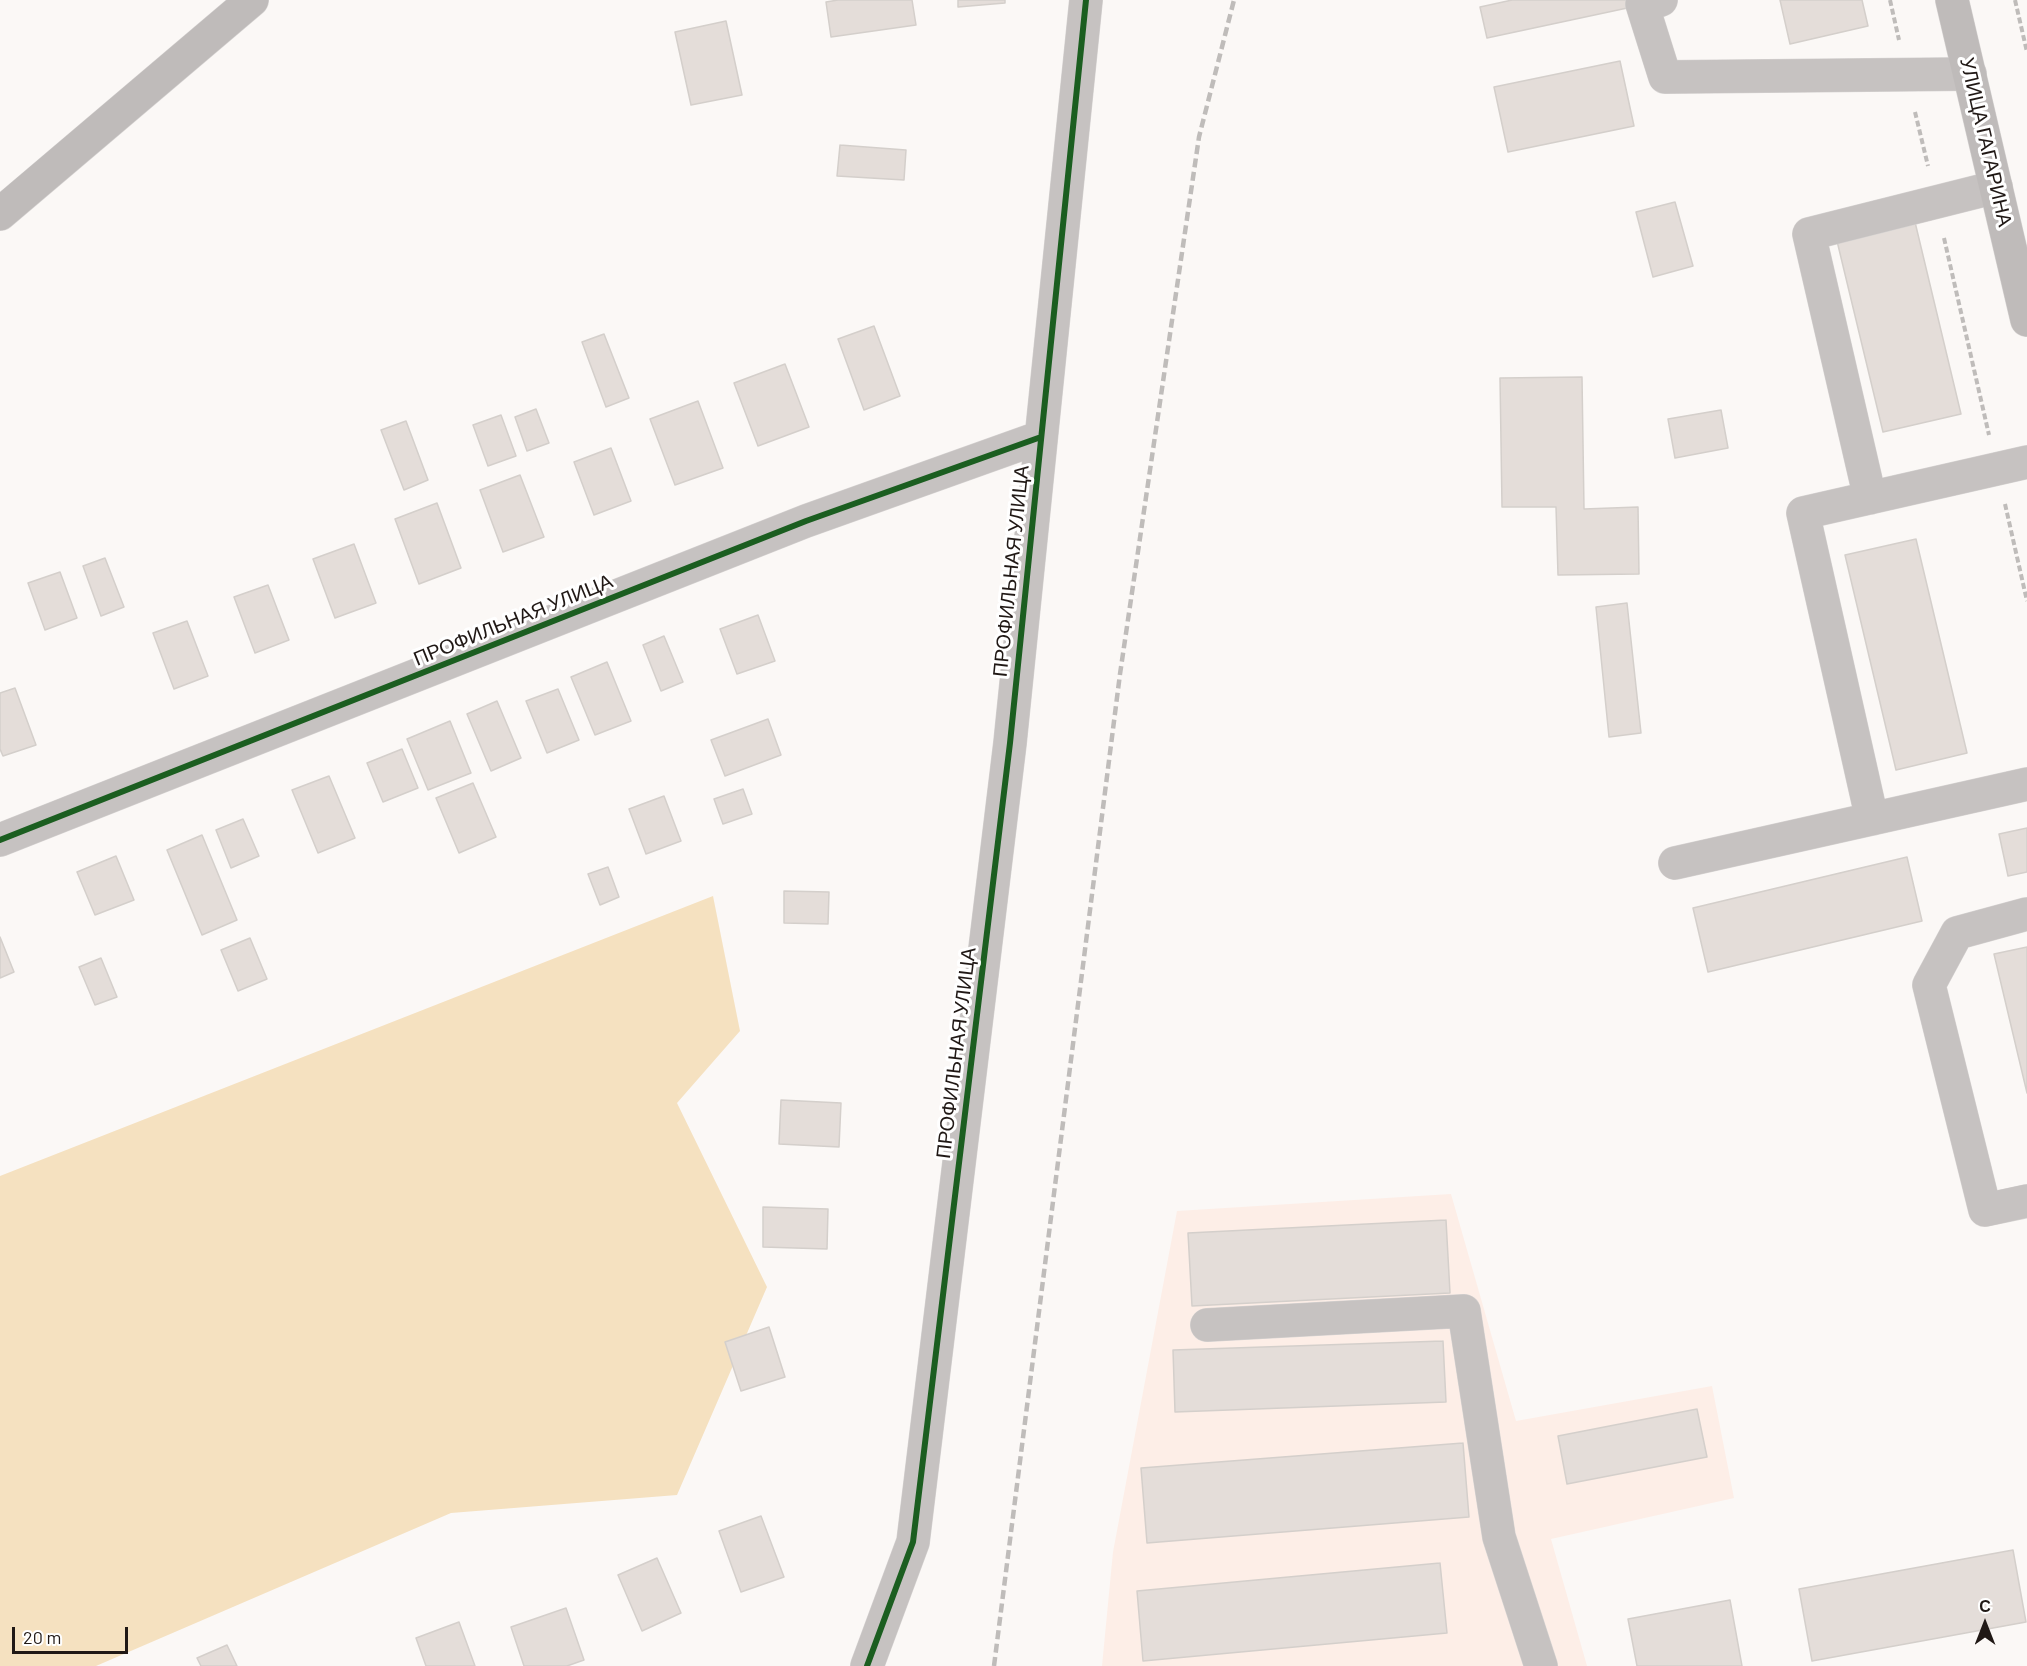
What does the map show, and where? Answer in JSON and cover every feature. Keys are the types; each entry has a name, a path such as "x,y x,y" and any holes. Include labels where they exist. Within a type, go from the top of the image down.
{"main road":[{"path":"0,214 252,0"},
{"name":"УЛИЦА ГАГАРИНА","path":"1952,0 2027,320"}],"street":[{"name":"ПРОФИЛЬНАЯ УЛИЦА","path":"867,1666 913,1542 1010,743 1086,0"},
{"path":"1660,0 1642,4 1665,77 1970,74"},
{"path":"1870,498 1809,234 1996,187"},
{"name":"ПРОФИЛЬНАЯ УЛИЦА","path":"0,840 806,521 1041,437"},
{"path":"1872,819 1803,513 2012,466"},
{"path":"1675,864 2027,784"},
{"path":"2027,914 1957,933 1929,985 1985,1210 2027,1201"},
{"path":"1207,1326 1464,1311 1499,1537 1541,1666"}],"path":[{"path":"1890,0 1936,202 2012,466 2027,601"},
{"path":"2015,0 2027,52"}],"shaded area":[{"path":"713,896 740,1031 677,1103 767,1287 677,1495 451,1513 96,1666 0,1666 0,1176"},
{"path":"1451,1194 1516,1421 1712,1386 1734,1498 1551,1539 1587,1666 1102,1666 1113,1552 1177,1211"}],"building":[{"path":"912,0 916,25 831,37 826,2"},
{"path":"958,0 1005,0 1005,3 958,7"},
{"path":"1512,0 1631,0 1632,7 1487,38 1480,7"},
{"path":"1780,0 1862,0 1868,26 1790,44"},
{"path":"726,21 742,95 691,105 675,32"},
{"path":"1620,61 1634,126 1508,152 1494,87"},
{"path":"840,145 906,150 904,180 837,176"},
{"path":"1675,202 1693,266 1653,277 1636,212"},
{"path":"1915,222 1961,414 1883,432 1837,241"},
{"path":"874,326 900,396 864,410 838,339"},
{"path":"604,334 629,398 606,407 582,342"},
{"path":"785,364 809,427 758,446 734,383"},
{"path":"1582,377 1584,509 1638,507 1639,574 1558,575 1556,507 1502,507 1500,378"},
{"path":"698,401 723,468 675,485 650,419"},
{"path":"536,409 549,443 527,451 515,417"},
{"path":"1721,410 1728,448 1675,458 1668,419"},
{"path":"501,415 516,456 488,466 473,425"},
{"path":"406,421 428,480 404,490 381,430"},
{"path":"611,448 631,501 594,515 574,462"},
{"path":"520,475 544,537 503,552 480,490"},
{"path":"437,503 461,568 419,584 395,519"},
{"path":"1916,539 1967,753 1896,770 1845,555"},
{"path":"354,544 376,603 335,618 313,559"},
{"path":"105,558 124,607 101,616 83,566"},
{"path":"60,572 77,618 45,630 28,583"},
{"path":"268,585 289,640 255,653 234,597"},
{"path":"1627,603 1641,733 1609,737 1596,607"},
{"path":"758,615 775,661 737,674 720,629"},
{"path":"187,621 208,676 174,689 153,633"},
{"path":"664,636 683,682 661,691 643,645"},
{"path":"607,662 631,721 595,735 571,677"},
{"path":"15,688 36,745 3,756 0,749 0,693"},
{"path":"558,689 579,740 547,753 526,701"},
{"path":"497,701 521,758 491,771 467,714"},
{"path":"768,719 781,755 725,776 711,740"},
{"path":"450,721 471,773 428,790 407,739"},
{"path":"402,749 418,788 383,802 367,763"},
{"path":"329,776 355,838 318,853 292,790"},
{"path":"473,783 496,837 459,853 436,798"},
{"path":"743,789 752,814 723,824 714,799"},
{"path":"664,796 681,841 646,854 629,809"},
{"path":"243,819 259,856 231,868 216,830"},
{"path":"2027,828 2027,872 2008,876 1999,834"},
{"path":"202,835 237,920 202,935 167,850"},
{"path":"116,856 134,900 95,915 77,872"},
{"path":"1907,857 1922,921 1708,972 1693,908"},
{"path":"608,867 619,897 600,905 588,874"},
{"path":"784,891 829,892 828,924 784,923"},
{"path":"0,937 14,972 0,978"},
{"path":"250,938 267,979 238,991 221,950"},
{"path":"2027,947 2027,1093 1994,954"},
{"path":"101,958 117,997 95,1005 79,967"},
{"path":"781,1100 841,1103 839,1147 779,1144"},
{"path":"763,1207 828,1209 827,1249 763,1247"},
{"path":"1446,1220 1450,1293 1192,1306 1188,1233"},
{"path":"769,1327 785,1377 741,1391 725,1342"},
{"path":"1443,1341 1446,1402 1175,1412 1173,1350"},
{"path":"1697,1409 1707,1457 1567,1484 1558,1436"},
{"path":"1463,1443 1469,1517 1147,1543 1141,1468"},
{"path":"761,1516 784,1577 741,1592 719,1531"},
{"path":"2013,1550 2026,1622 1812,1661 1799,1589"},
{"path":"657,1558 681,1613 642,1631 618,1575"},
{"path":"1440,1563 1447,1633 1143,1661 1137,1591"},
{"path":"1730,1600 1742,1666 1637,1666 1628,1619"},
{"path":"566,1608 584,1660 567,1666 524,1666 511,1627"},
{"path":"459,1622 475,1666 426,1666 416,1638"},
{"path":"227,1645 237,1666 201,1666 197,1658"}],"railway":[{"path":"994,1666 1120,674 1199,137 1234,0"}],"cycle path":[{"path":"867,1666 913,1542 1010,743 1086,0"},
{"path":"0,840 806,521 1041,437"}]}
